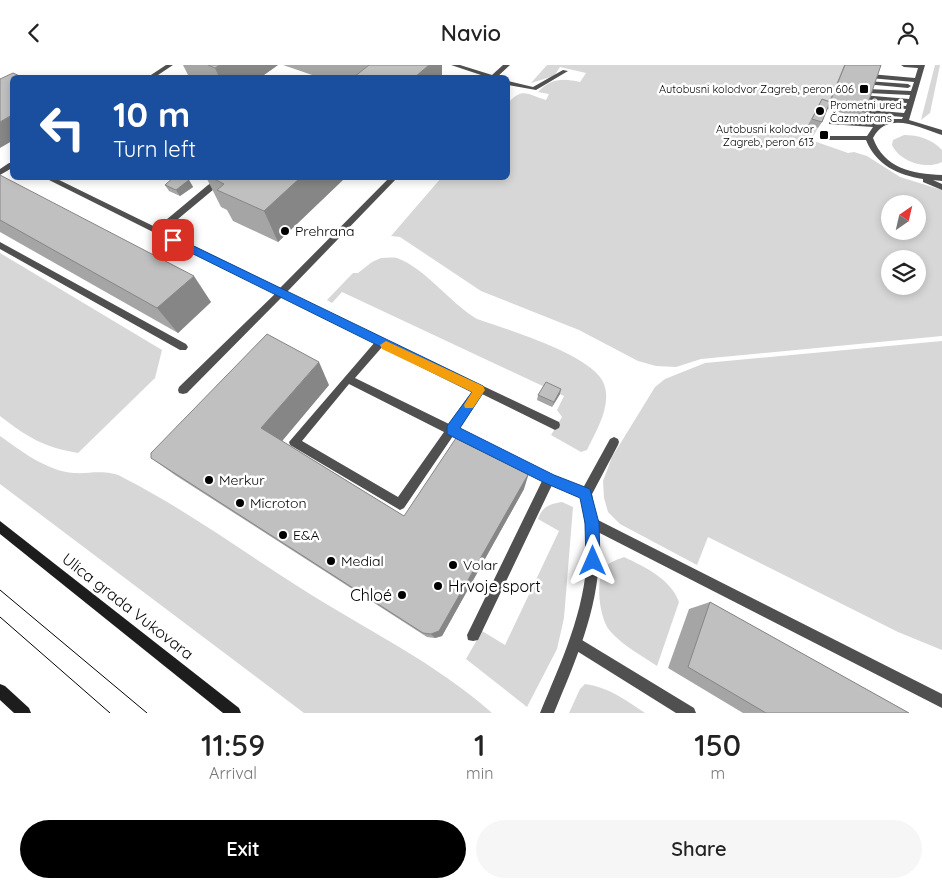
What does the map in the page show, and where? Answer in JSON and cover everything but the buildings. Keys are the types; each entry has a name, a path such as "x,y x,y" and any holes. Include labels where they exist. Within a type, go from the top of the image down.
{"main road":[{"name":"Ulica grada Vukovara","path":"0,527 234,713"},
{"path":"0,691 24,713"}],"street":[{"path":"153,75 170,65"},
{"path":"454,65 486,75"},
{"path":"495,75 507,65"},
{"path":"904,65 918,77"},
{"path":"510,83 534,89 565,71"},
{"path":"864,93 918,77"},
{"path":"864,93 918,77"},
{"path":"870,135 830,127 879,125 889,122 908,111 918,77"},
{"path":"864,93 908,111 942,133"},
{"path":"864,93 908,111"},
{"path":"864,93 889,122"},
{"path":"824,139 870,135 879,125"},
{"path":"870,135 871,146 882,160 895,168 942,187"},
{"path":"916,175 942,178"},
{"path":"52,180 380,343 555,425"},
{"path":"157,232 210,187 222,180"},
{"path":"183,390 393,180"},
{"path":"0,245 183,347"},
{"path":"380,343 294,442 400,503 479,390"},
{"path":"348,379 550,479 586,494"},
{"path":"547,713 576,643 586,612 594,549 592,523 586,494 614,442"},
{"path":"473,635 550,479"},
{"path":"592,523 942,701"},
{"path":"576,643 689,713"}],"shaded area":[{"path":"547,65 844,65 826,108 809,125 818,128 811,140 848,153 854,152 867,156 900,177 942,190 942,336 701,359 676,367 656,366 638,361 579,330 481,291 400,237 391,236 439,180 510,180 510,101 521,93 546,100 549,94 538,92 547,84 558,80 580,82 586,73 560,67 554,76 531,83"},
{"path":"935,65 940,65 930,113 921,120"},
{"path":"904,135 920,137 934,143 942,150 942,162 921,165 901,156 892,145 893,140"},
{"path":"0,253 162,350 155,378 78,453 55,448 36,440 0,416"},
{"path":"381,258 397,258 407,263 427,277 477,319 548,344 584,363 597,373 604,384 606,392 605,410 587,450 581,452 551,435 562,417 557,410 564,396 342,292 332,303 327,300 353,273 358,273 372,262"},
{"path":"942,341 942,650 898,632 708,537 697,565 620,524 608,512 604,498 603,481 612,457 655,387 665,379 705,363"},
{"path":"0,436 35,459 54,468 74,473 110,473 145,489 191,516 326,604 424,662 448,678 492,713 304,713 0,484"},
{"path":"562,502 573,507 564,618 557,649 527,707 466,659 482,631 505,645 559,531 538,519 547,507"},
{"path":"624,557 664,580 679,602 657,666 632,650 610,631 601,611 599,586 602,572 609,564"},
{"path":"585,684 609,691 645,713 569,713 580,689"}],"tram line":[{"path":"0,590 147,713"},
{"path":"0,617 110,713"}],"slow traffic":[{"path":"386,345 479,390 469,405"}],"place":[{"name":"Autobusni kolodvor Zagreb, peron 606","path":"864,89"},
{"name":"Prometni ured Čazmatrans","path":"820,111"},
{"name":"Autobusni kolodvor Zagreb, peron 613","path":"824,135"},
{"name":"Prehrana","path":"285,231"},
{"name":"Merkur","path":"209,480"},
{"name":"Microton","path":"240,503"},
{"name":"E&A","path":"283,535"},
{"name":"Medial","path":"331,561"},
{"name":"Volar","path":"453,565"},
{"name":"Hrvoje sport","path":"438,586"},
{"name":"Chloé","path":"402,595"}],"route":[{"path":"173,240 479,390 452,430 550,479 586,494 592,523 593,561"}]}
